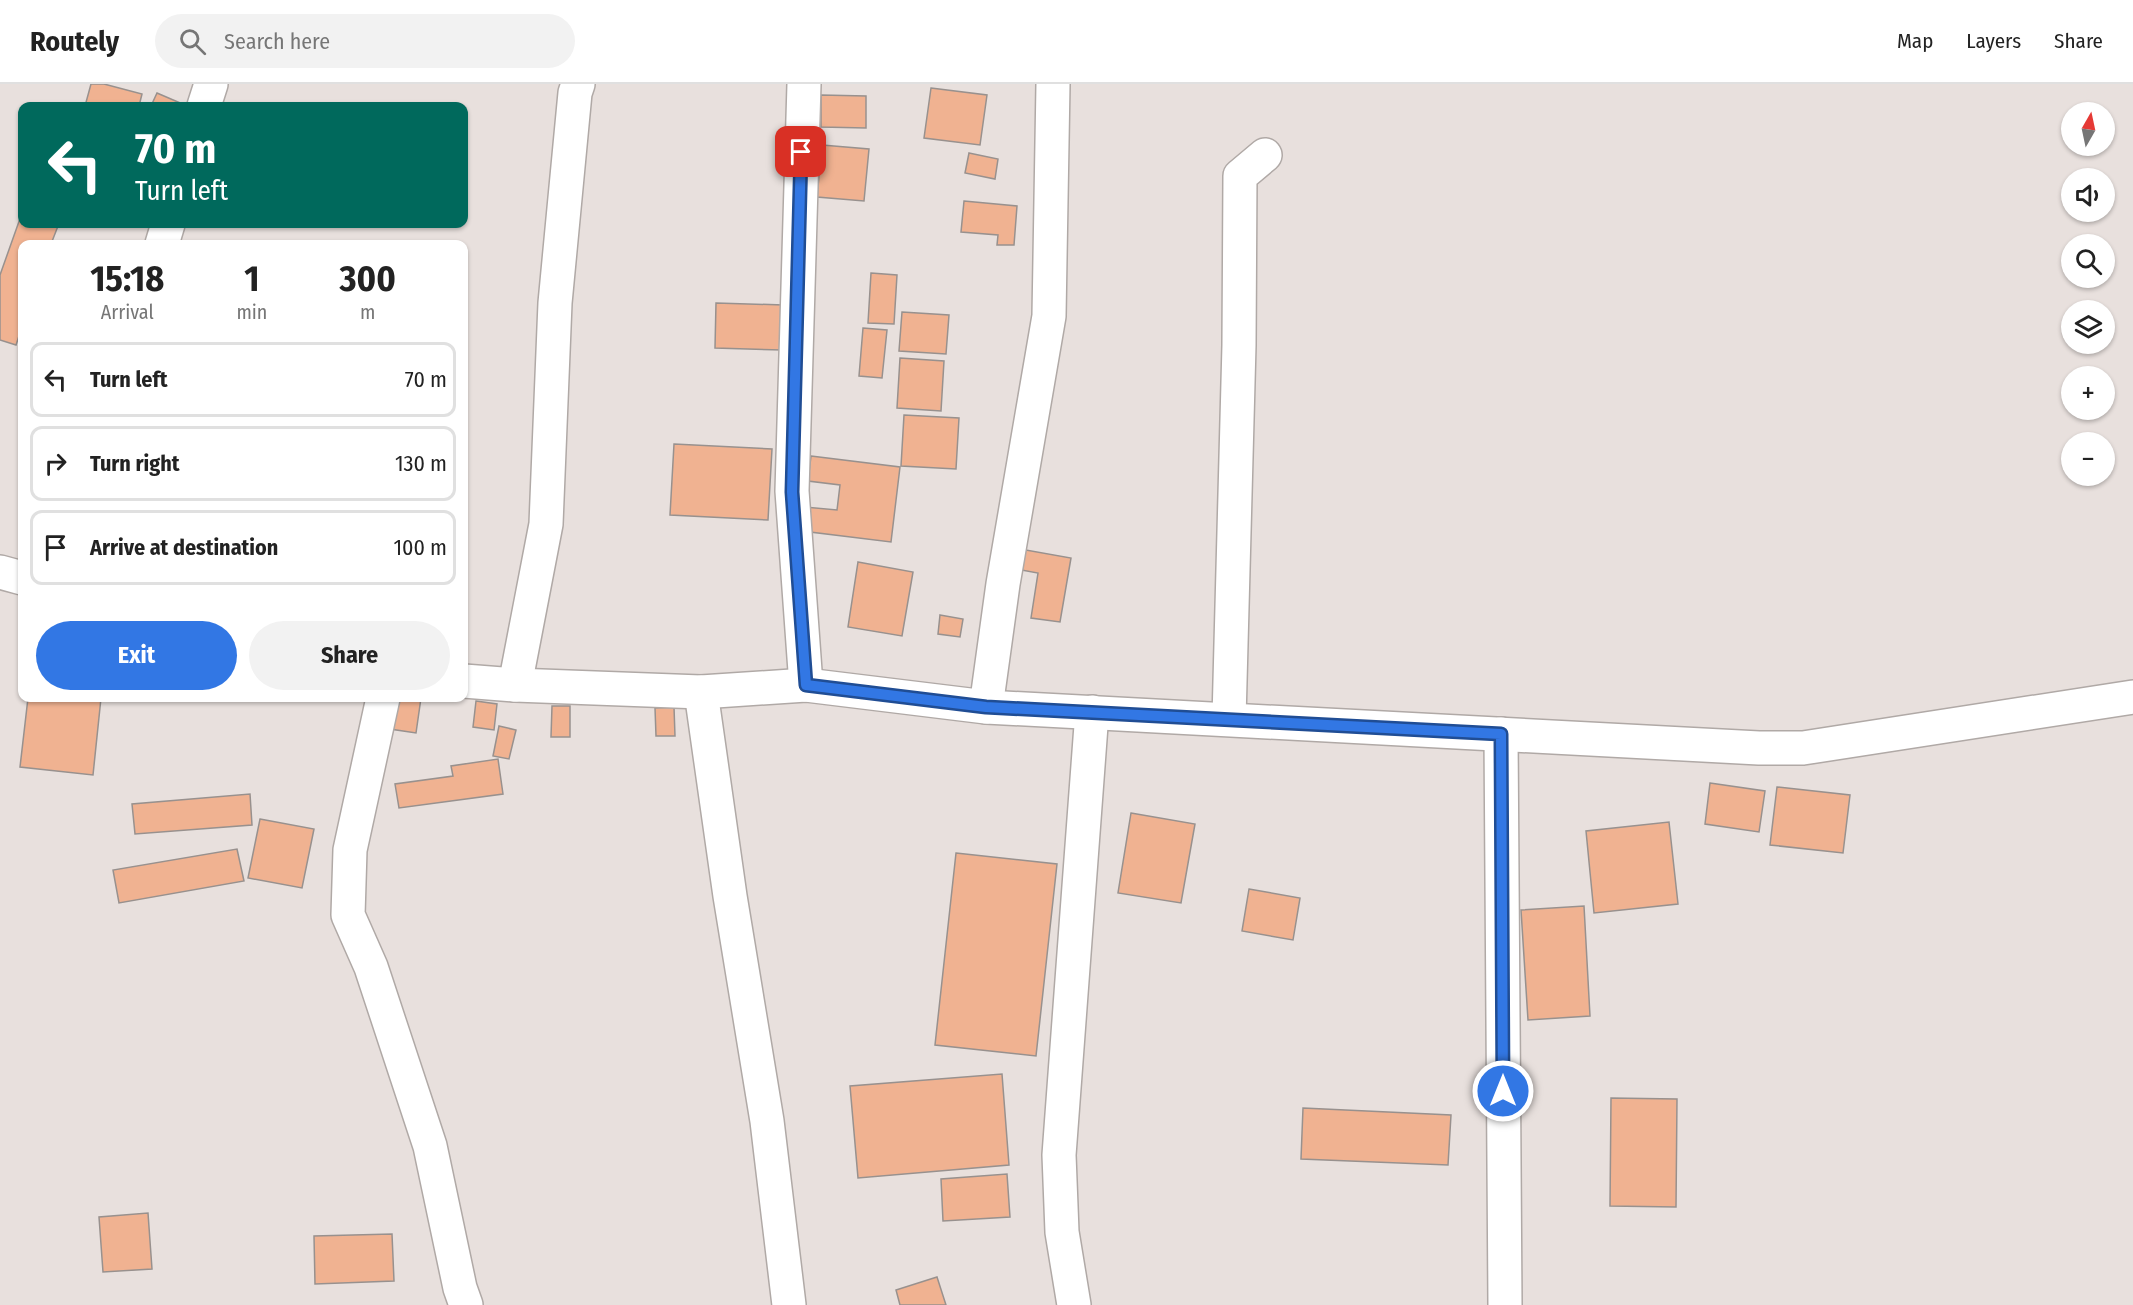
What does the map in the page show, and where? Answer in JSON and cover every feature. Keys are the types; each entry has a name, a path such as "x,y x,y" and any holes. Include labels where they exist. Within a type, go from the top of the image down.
{"street":[{"path":"205,102 212,84"},
{"path":"515,685 546,524 555,303 575,93 578,84"},
{"path":"804,84 792,492 806,685"},
{"path":"986,707 1003,584 1049,316 1053,84"},
{"path":"1228,719 1239,345 1240,176 1265,155"},
{"path":"0,572 18,577"},
{"path":"468,681 701,692 806,685 986,707 1759,748 1803,748 2133,697"},
{"path":"701,692 730,896 767,1121 789,1305"},
{"path":"382,702 350,850 348,915 370,967 430,1146 460,1288 466,1305"},
{"path":"1074,1305 1062,1232 1059,1155 1092,712"},
{"path":"1501,734 1505,1305"}],"building":[{"path":"91,84 104,84 142,94 140,102 86,102"},
{"path":"931,88 987,95 980,145 924,138"},
{"path":"157,93 178,102 153,102"},
{"path":"821,95 866,96 866,128 821,127"},
{"path":"822,145 869,149 864,201 817,197"},
{"path":"969,153 998,159 995,179 965,173"},
{"path":"964,201 1017,206 1014,245 997,245 998,235 961,232"},
{"path":"18,224 18,228 57,228 53,240 18,240 18,339 16,345 0,340 0,275"},
{"path":"871,273 897,275 894,324 868,323"},
{"path":"716,303 783,305 782,350 715,348"},
{"path":"902,312 949,315 946,354 899,351"},
{"path":"863,328 887,330 882,378 859,376"},
{"path":"900,358 944,361 941,411 897,408"},
{"path":"904,415 959,418 956,469 901,466"},
{"path":"674,444 772,449 768,520 670,515"},
{"path":"811,456 900,467 891,542 802,531 805,507 837,510 840,485 808,481"},
{"path":"1014,548 1071,558 1060,622 1031,618 1038,573 1011,568"},
{"path":"858,562 913,572 902,636 848,627"},
{"path":"940,615 963,619 960,637 938,634"},
{"path":"476,701 497,704 494,730 473,727"},
{"path":"28,702 101,702 93,775 20,767"},
{"path":"393,702 420,702 416,733 390,729"},
{"path":"552,706 570,706 570,737 551,737"},
{"path":"674,707 675,736 656,736 655,708"},
{"path":"499,726 516,730 509,759 493,756"},
{"path":"498,759 503,794 399,808 395,784 453,776 451,766"},
{"path":"1710,783 1765,791 1759,832 1705,824"},
{"path":"1777,787 1850,795 1843,853 1770,845"},
{"path":"250,794 252,825 135,834 132,804"},
{"path":"1131,813 1195,824 1181,903 1118,893"},
{"path":"260,819 314,829 302,888 248,878"},
{"path":"1669,822 1678,904 1594,913 1586,831"},
{"path":"237,849 244,881 119,903 113,870"},
{"path":"956,853 1057,864 1036,1056 935,1045"},
{"path":"1249,889 1300,898 1293,940 1242,931"},
{"path":"1584,906 1590,1016 1528,1020 1521,910"},
{"path":"1002,1074 1009,1165 858,1178 850,1086"},
{"path":"1611,1098 1677,1099 1676,1207 1610,1206"},
{"path":"1303,1108 1451,1115 1448,1165 1301,1159"},
{"path":"1007,1174 1010,1217 943,1221 941,1179"},
{"path":"148,1213 152,1269 103,1272 99,1217"},
{"path":"392,1234 394,1281 315,1284 314,1236"},
{"path":"937,1277 946,1305 900,1305 896,1290"}],"route":[{"path":"801,152 792,492 806,685 986,707 1501,734 1503,1091"}]}
